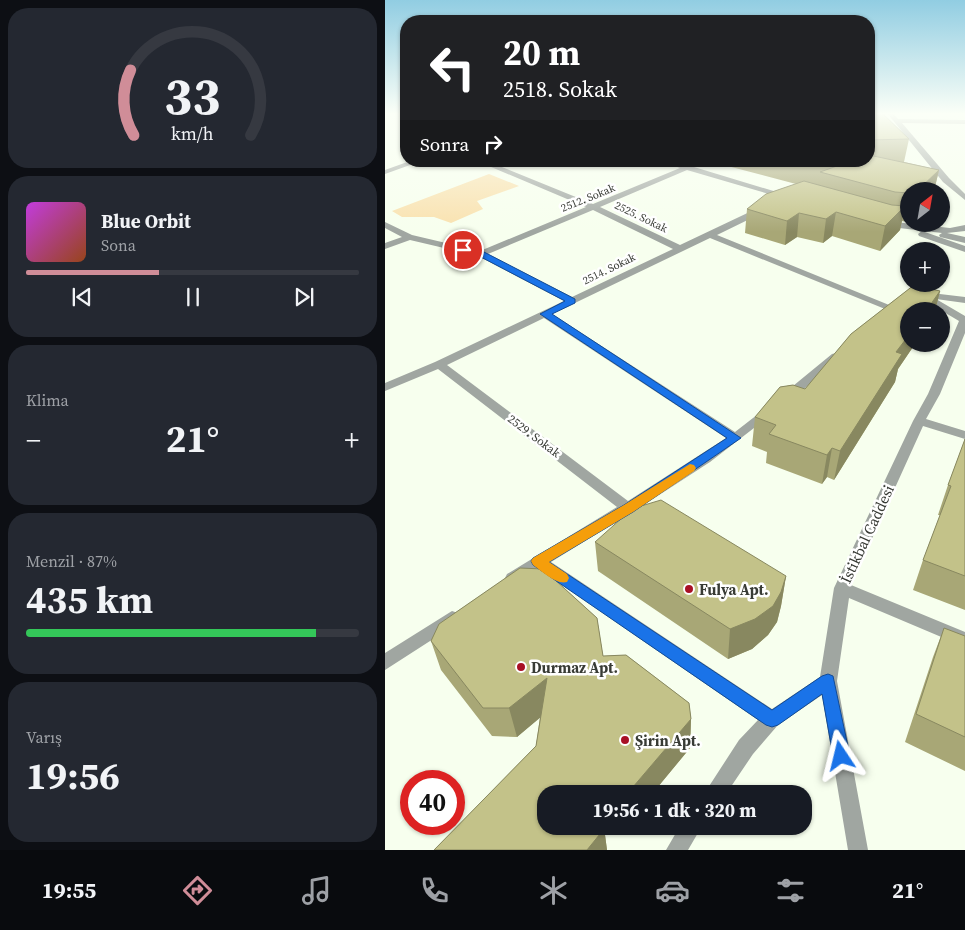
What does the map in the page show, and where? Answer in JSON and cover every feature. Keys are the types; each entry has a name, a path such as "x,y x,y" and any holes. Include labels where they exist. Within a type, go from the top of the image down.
{"street":[{"path":"923,153 946,180 965,198"},
{"path":"385,172 400,167"},
{"name":"2525. Sokak","path":"495,167 595,208 680,249"},
{"path":"682,167 688,169"},
{"name":"2512. Sokak","path":"481,254 692,167"},
{"name":"2514. Sokak","path":"385,387 439,364 680,249 793,198 688,169"},
{"path":"883,223 950,231 965,228"},
{"path":"883,223 965,240"},
{"path":"883,223 942,240 965,249"},
{"path":"385,225 409,237 481,254 572,301"},
{"path":"710,235 907,302 935,295 965,300"},
{"path":"385,246 409,237"},
{"path":"879,321 900,307"},
{"path":"950,315 965,320 965,309"},
{"path":"545,314 735,438"},
{"name":"İstikbal Caddesi","path":"859,850 828,681 842,588 919,421 934,394 965,320"},
{"path":"498,588 538,561 629,509 735,438 849,346"},
{"name":"2529. Sokak","path":"439,364 629,509"},
{"path":"919,421 965,435"},
{"path":"538,561 772,719"},
{"path":"842,588 965,640"},
{"path":"385,662 466,609"},
{"path":"720,785 746,747 772,719 828,681"},
{"path":"676,850 686,835"}],"shaded area":[{"path":"489,174 519,186 477,201 483,209 451,223 434,217 402,217 392,211"}],"building":[{"path":"875,156 939,170 926,182 900,182 900,192 820,172 834,167 875,167"},
{"path":"804,181 900,206 900,211 885,226 836,212 826,219 799,213 787,221 747,209 766,194"},
{"path":"905,292 939,292 932,302 900,302 900,347 896,352 902,354 840,451 832,448 827,455 769,434 776,425 755,417 780,387 793,385 805,389 851,334"},
{"path":"965,439 965,576 923,560 951,486 948,485"},
{"path":"661,500 786,576 781,592 773,606 755,619 730,629 595,542 623,517 641,506"},
{"path":"520,568 543,569 597,618 603,656 626,655 689,703 691,719 635,785 537,785 537,835 599,835 587,850 434,850 449,835 465,835 465,818 536,746 547,678 509,708 483,708 431,641 439,624"},
{"path":"944,628 965,636 965,737 916,714"}],"slow traffic":[{"path":"562,578 538,561 629,509 690,468"}],"place":[{"name":"Fulya Apt.","path":"689,589"},
{"name":"Durmaz Apt.","path":"521,667"},
{"name":"Şirin Apt.","path":"625,740"}],"route":[{"path":"463,250 481,254 572,301 545,314 735,438 629,509 538,561 772,719 828,681 841,756"}]}
